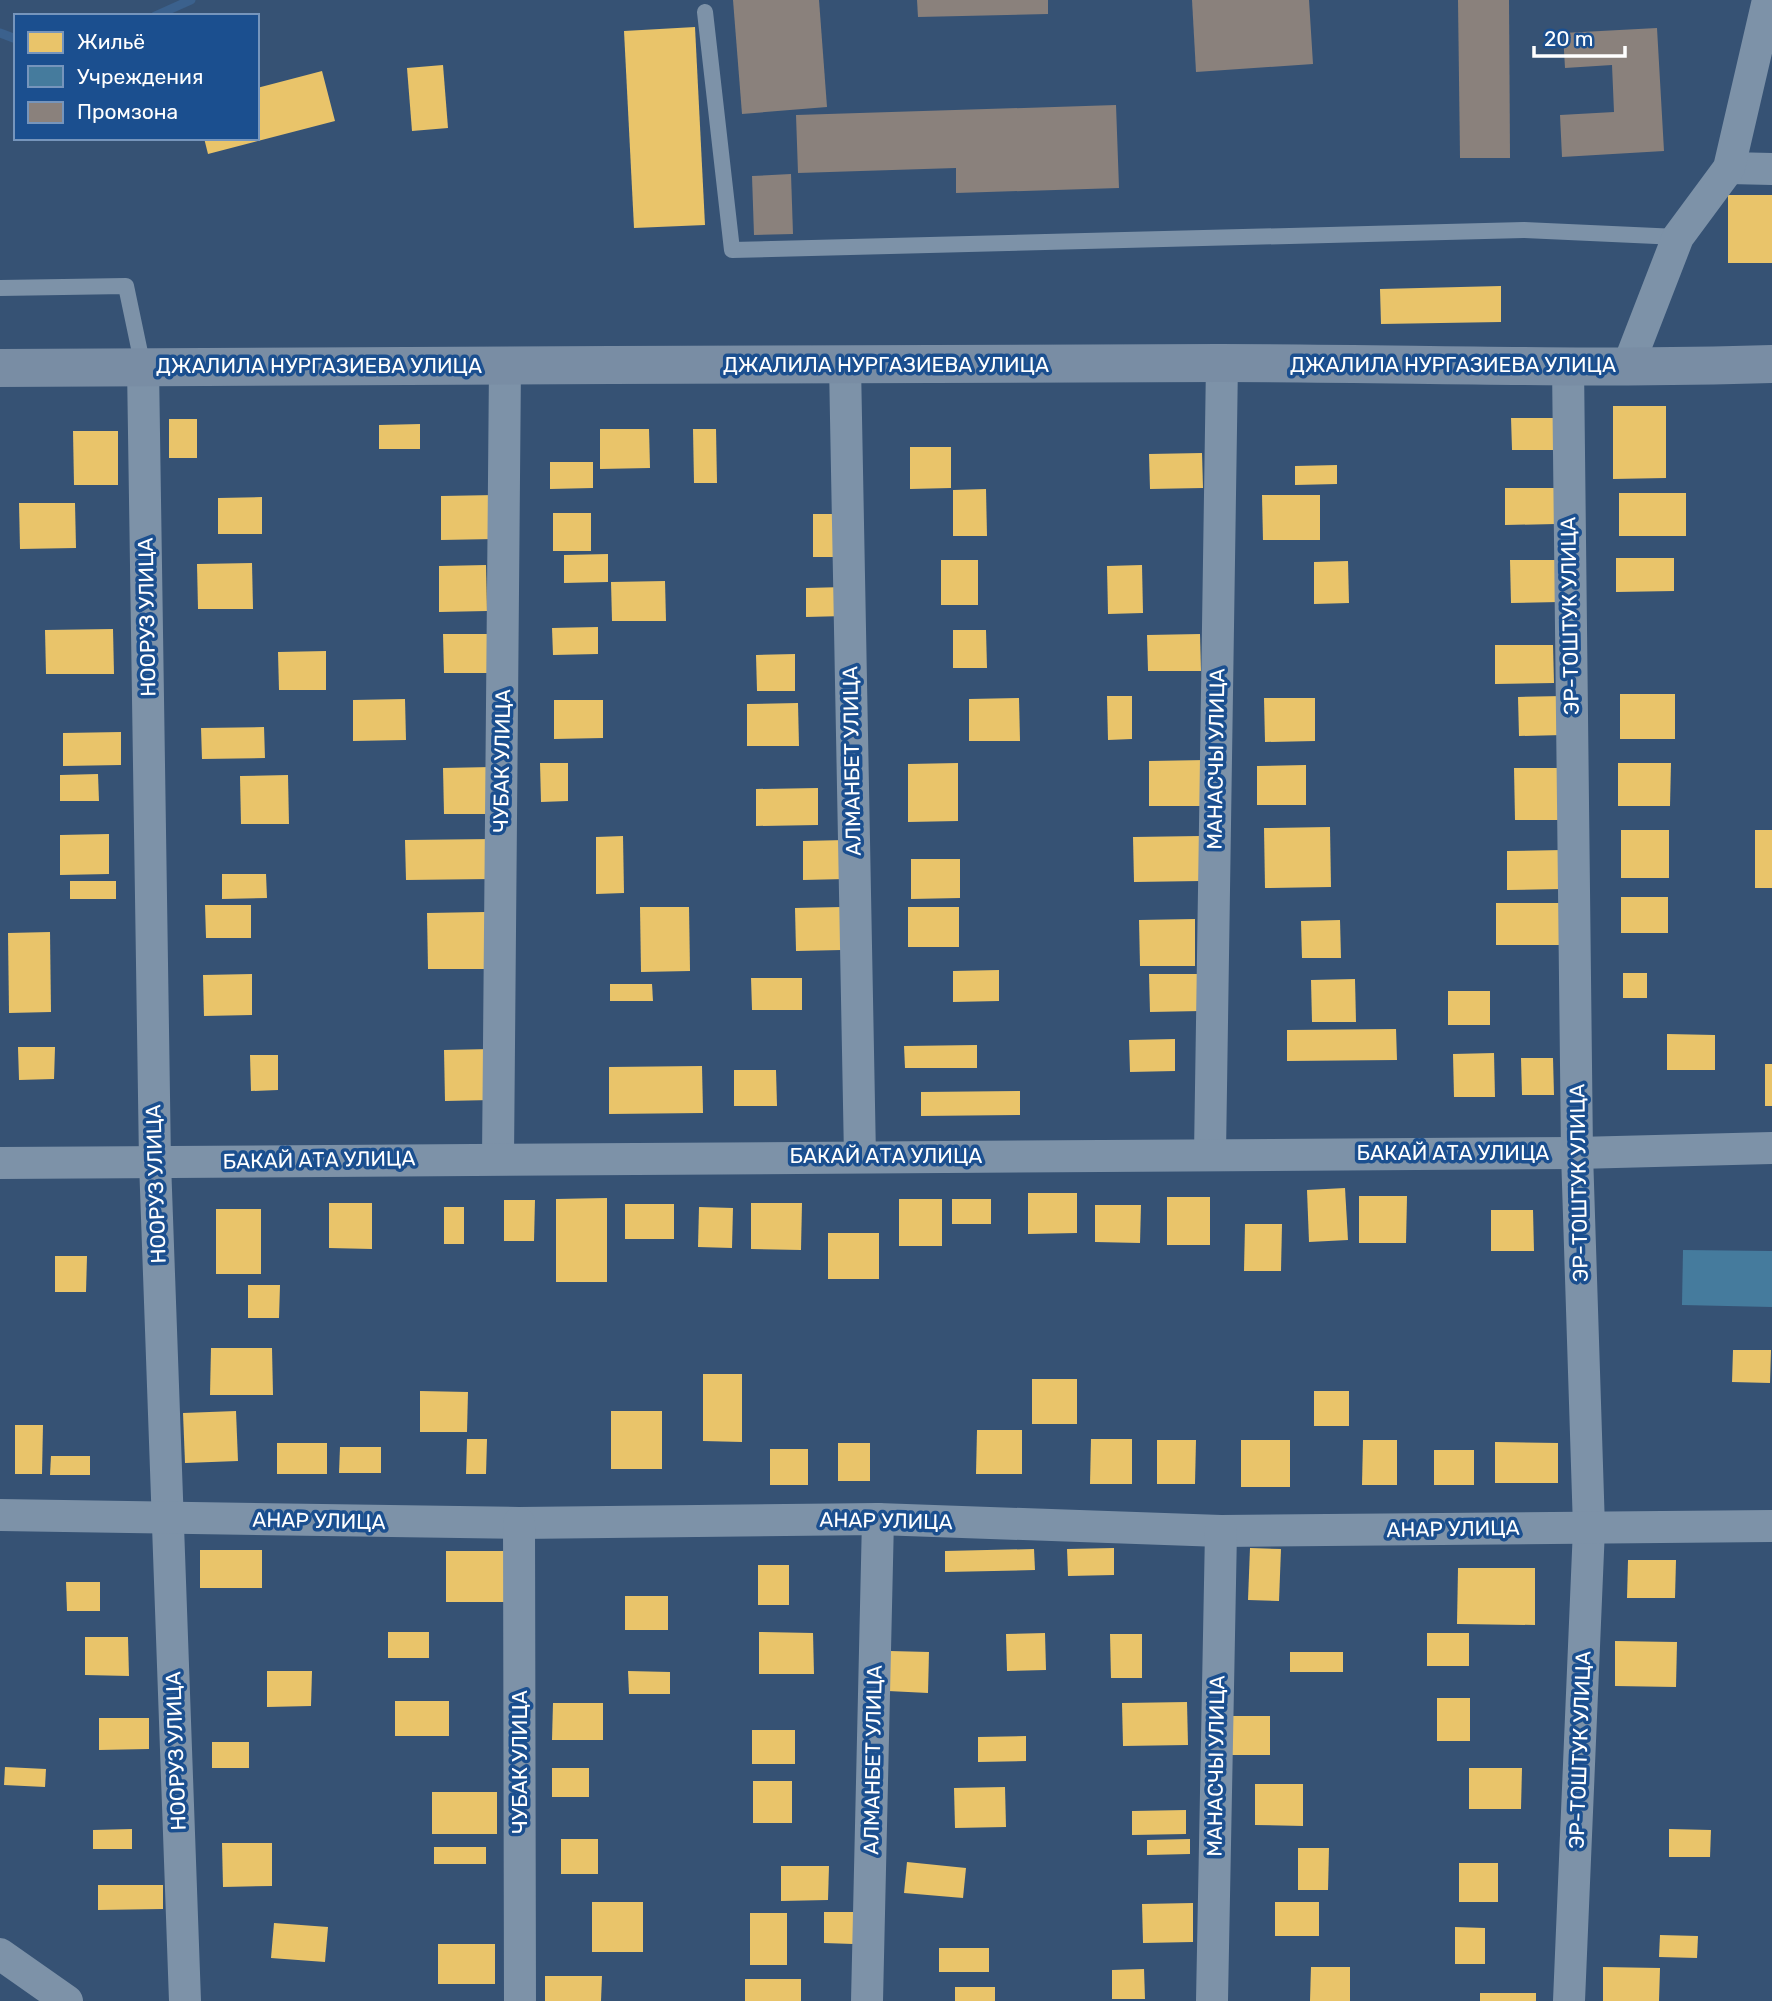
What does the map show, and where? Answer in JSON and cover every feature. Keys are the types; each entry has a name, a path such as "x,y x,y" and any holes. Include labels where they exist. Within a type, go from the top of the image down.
{"street":[{"path":"1628,366 1678,237 1729,168 1768,0"},
{"path":"1729,168 1772,169"},
{"name":"ДЖАЛИЛА НУРГАЗИЕВА УЛИЦА","path":"0,368 1222,363 1628,366 1772,363"},
{"name":"МАНАСЧЫ УЛИЦА","path":"1210,1154 1222,363"},
{"name":"ЧУБАК УЛИЦА","path":"498,1158 505,365"},
{"name":"АЛМАНБЕТ УЛИЦА","path":"845,365 860,1157"},
{"name":"ЭР-ТОШТУК УЛИЦА","path":"1567,365 1577,1153 1589,1528 1569,2001"},
{"name":"НООРУЗ УЛИЦА","path":"143,367 155,1161 186,2001"},
{"name":"БАКАЙ АТА УЛИЦА","path":"0,1163 1577,1153 1772,1149"},
{"name":"АНАР УЛИЦА","path":"0,1515 519,1522 878,1519 1221,1531 1772,1525"},
{"name":"АЛМАНБЕТ УЛИЦА","path":"867,2001 878,1519"},
{"name":"ЧУБАК УЛИЦА","path":"519,1522 520,2001"},
{"name":"МАНАСЧЫ УЛИЦА","path":"1212,2001 1221,1531"},
{"path":"0,1954 67,2001"}],"lane":[{"path":"705,12 732,250 1524,230 1678,237"},
{"path":"0,288 126,286 143,367"}],"building: Жильё":[{"path":"695,27 705,225 634,228 624,31"},
{"path":"443,65 448,128 412,131 407,68"},
{"path":"322,71 335,121 208,154 204,140 259,140 259,87"},
{"path":"1728,195 1772,195 1772,263 1728,263"},
{"path":"1501,286 1501,322 1381,324 1380,289"},
{"path":"1613,406 1666,406 1666,478 1613,479"},
{"path":"1511,418 1558,418 1558,450 1512,450"},
{"path":"169,419 197,419 197,458 169,458"},
{"path":"420,424 420,449 379,449 379,425"},
{"path":"600,429 649,429 650,468 600,469"},
{"path":"693,429 716,429 717,483 694,483"},
{"path":"73,431 118,431 118,485 74,485"},
{"path":"910,447 951,447 951,488 910,489"},
{"path":"1202,453 1203,488 1150,489 1149,454"},
{"path":"550,462 593,462 593,488 550,489"},
{"path":"1337,465 1337,484 1295,485 1295,466"},
{"path":"1505,488 1556,488 1556,524 1505,525"},
{"path":"986,489 987,536 953,536 953,490"},
{"path":"1619,493 1686,493 1686,536 1619,536"},
{"path":"495,495 495,539 441,540 441,496"},
{"path":"1262,495 1320,495 1320,540 1263,540"},
{"path":"262,497 262,534 218,534 218,498"},
{"path":"19,503 75,503 76,548 20,549"},
{"path":"553,513 591,513 591,551 553,551"},
{"path":"813,514 839,514 840,557 813,557"},
{"path":"608,554 608,582 564,583 564,555"},
{"path":"1616,558 1674,558 1674,591 1616,592"},
{"path":"941,560 978,560 978,605 941,605"},
{"path":"1510,560 1558,560 1559,602 1511,603"},
{"path":"1348,561 1349,603 1314,604 1314,562"},
{"path":"252,563 253,609 198,609 197,564"},
{"path":"486,565 487,611 439,612 439,566"},
{"path":"1142,565 1143,613 1108,614 1107,566"},
{"path":"665,581 666,621 612,621 611,582"},
{"path":"844,587 845,616 806,617 806,588"},
{"path":"598,627 598,654 553,655 552,628"},
{"path":"113,629 114,674 46,674 45,630"},
{"path":"953,630 986,630 987,668 953,668"},
{"path":"443,634 493,634 493,673 444,673"},
{"path":"1200,634 1201,671 1148,671 1147,635"},
{"path":"1495,645 1553,645 1554,683 1495,684"},
{"path":"326,651 326,690 279,690 278,652"},
{"path":"795,654 795,691 757,691 756,655"},
{"path":"1620,694 1675,694 1675,739 1620,739"},
{"path":"1107,696 1132,696 1132,739 1108,740"},
{"path":"1563,696 1563,735 1519,736 1518,697"},
{"path":"1019,698 1020,741 969,741 969,699"},
{"path":"1264,698 1315,698 1315,741 1265,742"},
{"path":"405,699 406,740 353,741 353,700"},
{"path":"554,700 603,700 603,738 554,739"},
{"path":"798,703 799,746 747,746 747,704"},
{"path":"264,727 265,758 202,759 201,728"},
{"path":"121,732 121,765 63,766 63,733"},
{"path":"1206,760 1206,806 1149,806 1149,761"},
{"path":"540,763 568,763 568,801 541,802"},
{"path":"958,763 958,821 908,822 908,764"},
{"path":"1618,763 1671,763 1670,806 1618,806"},
{"path":"1306,765 1306,805 1257,805 1257,766"},
{"path":"491,767 491,814 444,814 443,768"},
{"path":"1514,768 1563,768 1564,820 1515,820"},
{"path":"98,774 99,801 60,801 60,775"},
{"path":"288,775 289,824 241,824 240,776"},
{"path":"818,788 818,825 756,826 756,789"},
{"path":"1330,827 1331,887 1265,888 1264,828"},
{"path":"1621,830 1669,830 1669,878 1621,878"},
{"path":"1755,830 1772,830 1772,888 1755,888"},
{"path":"109,834 109,874 60,875 60,835"},
{"path":"623,836 624,893 596,894 596,837"},
{"path":"1200,836 1201,881 1134,882 1133,837"},
{"path":"493,839 493,879 406,880 405,840"},
{"path":"845,840 846,879 803,880 803,841"},
{"path":"1563,850 1563,889 1507,890 1507,851"},
{"path":"911,859 960,859 960,898 911,899"},
{"path":"222,874 266,874 267,898 222,899"},
{"path":"70,881 116,881 116,899 70,899"},
{"path":"1621,897 1668,897 1668,933 1621,933"},
{"path":"1496,903 1562,903 1562,945 1496,945"},
{"path":"205,905 251,905 251,938 206,938"},
{"path":"640,907 689,907 690,971 641,972"},
{"path":"841,907 842,950 796,951 795,908"},
{"path":"908,907 959,907 959,947 908,947"},
{"path":"485,912 485,969 428,969 427,913"},
{"path":"1195,919 1195,966 1140,966 1139,920"},
{"path":"1340,920 1341,958 1302,958 1301,921"},
{"path":"50,932 51,1012 9,1013 8,933"},
{"path":"999,970 999,1001 953,1002 953,971"},
{"path":"1623,973 1647,973 1647,998 1623,998"},
{"path":"252,974 252,1015 204,1016 203,975"},
{"path":"1149,974 1200,974 1201,1011 1150,1012"},
{"path":"751,978 802,978 802,1010 752,1010"},
{"path":"1355,979 1356,1022 1312,1022 1311,980"},
{"path":"610,984 652,984 653,1001 610,1001"},
{"path":"1448,991 1490,991 1490,1025 1448,1025"},
{"path":"1396,1029 1397,1060 1287,1061 1287,1030"},
{"path":"1667,1034 1715,1035 1715,1070 1667,1070"},
{"path":"1175,1039 1175,1071 1130,1072 1129,1040"},
{"path":"977,1045 977,1068 905,1068 904,1046"},
{"path":"18,1047 55,1047 54,1079 19,1080"},
{"path":"491,1049 492,1100 445,1101 444,1050"},
{"path":"1494,1053 1495,1097 1454,1097 1453,1054"},
{"path":"250,1055 278,1055 278,1090 251,1091"},
{"path":"1521,1058 1553,1058 1554,1095 1522,1095"},
{"path":"1765,1064 1772,1064 1772,1106 1765,1106"},
{"path":"702,1066 703,1113 609,1114 609,1067"},
{"path":"734,1070 776,1070 777,1106 734,1106"},
{"path":"1020,1091 1020,1115 921,1116 921,1092"},
{"path":"1345,1188 1348,1240 1309,1242 1307,1190"},
{"path":"1028,1193 1077,1193 1077,1233 1028,1234"},
{"path":"1359,1196 1407,1196 1406,1243 1359,1243"},
{"path":"1167,1197 1210,1197 1210,1245 1167,1245"},
{"path":"607,1198 607,1282 556,1282 556,1199"},
{"path":"899,1199 942,1199 942,1246 899,1246"},
{"path":"952,1199 991,1199 991,1224 952,1224"},
{"path":"504,1200 535,1200 534,1241 504,1241"},
{"path":"329,1203 372,1203 372,1249 329,1248"},
{"path":"751,1203 802,1203 801,1250 751,1249"},
{"path":"625,1204 674,1204 674,1239 625,1239"},
{"path":"1095,1205 1141,1205 1140,1243 1095,1242"},
{"path":"444,1207 464,1207 464,1244 444,1244"},
{"path":"699,1207 733,1208 732,1248 698,1247"},
{"path":"216,1209 261,1209 261,1274 216,1274"},
{"path":"1491,1210 1533,1210 1534,1251 1491,1251"},
{"path":"1245,1224 1282,1224 1281,1271 1244,1271"},
{"path":"828,1233 879,1233 879,1279 828,1279"},
{"path":"55,1256 87,1256 86,1292 55,1292"},
{"path":"248,1285 280,1285 279,1318 248,1318"},
{"path":"211,1348 272,1348 273,1395 210,1395"},
{"path":"1733,1350 1771,1350 1770,1383 1732,1382"},
{"path":"703,1374 742,1374 742,1442 703,1441"},
{"path":"1032,1379 1077,1379 1077,1424 1032,1424"},
{"path":"420,1391 468,1392 467,1432 420,1432"},
{"path":"1314,1391 1349,1391 1349,1426 1314,1426"},
{"path":"236,1411 238,1461 185,1463 183,1413"},
{"path":"611,1411 662,1411 662,1469 611,1469"},
{"path":"15,1425 43,1425 42,1474 15,1474"},
{"path":"977,1430 1022,1430 1022,1474 976,1474"},
{"path":"467,1439 487,1439 486,1474 466,1474"},
{"path":"1091,1439 1132,1439 1132,1484 1090,1484"},
{"path":"1157,1440 1196,1440 1195,1484 1157,1484"},
{"path":"1241,1440 1290,1440 1290,1487 1241,1487"},
{"path":"1363,1440 1397,1440 1397,1485 1362,1485"},
{"path":"1495,1442 1558,1443 1558,1483 1495,1483"},
{"path":"277,1443 327,1443 327,1474 277,1474"},
{"path":"838,1443 870,1443 870,1481 838,1481"},
{"path":"340,1447 381,1447 381,1473 339,1473"},
{"path":"770,1449 808,1449 808,1485 770,1485"},
{"path":"1434,1450 1474,1450 1474,1485 1434,1485"},
{"path":"51,1456 90,1456 90,1475 50,1475"},
{"path":"1114,1548 1114,1575 1068,1576 1067,1549"},
{"path":"1250,1548 1281,1549 1279,1601 1248,1600"},
{"path":"1034,1549 1035,1570 945,1572 945,1551"},
{"path":"200,1550 262,1550 262,1588 200,1588"},
{"path":"446,1551 504,1551 505,1602 446,1602"},
{"path":"1628,1560 1676,1560 1675,1598 1627,1598"},
{"path":"758,1565 789,1565 789,1605 758,1605"},
{"path":"1458,1568 1535,1568 1535,1625 1457,1624"},
{"path":"66,1582 100,1582 100,1611 67,1611"},
{"path":"625,1596 668,1596 668,1630 625,1630"},
{"path":"388,1632 429,1632 429,1658 388,1658"},
{"path":"759,1632 813,1633 814,1674 759,1674"},
{"path":"1045,1633 1046,1670 1007,1671 1006,1634"},
{"path":"1427,1633 1469,1633 1469,1666 1427,1666"},
{"path":"1110,1634 1142,1634 1142,1678 1111,1678"},
{"path":"85,1637 128,1637 129,1676 85,1675"},
{"path":"1615,1641 1677,1642 1676,1687 1615,1686"},
{"path":"890,1651 929,1652 928,1693 888,1691"},
{"path":"1290,1652 1343,1652 1343,1672 1290,1672"},
{"path":"267,1671 312,1671 311,1706 267,1707"},
{"path":"628,1671 670,1672 670,1694 629,1694"},
{"path":"1437,1698 1470,1698 1470,1741 1437,1741"},
{"path":"395,1701 449,1701 449,1736 395,1736"},
{"path":"1187,1702 1188,1745 1123,1746 1122,1703"},
{"path":"553,1703 603,1703 603,1740 552,1740"},
{"path":"1230,1716 1270,1716 1270,1755 1231,1755"},
{"path":"99,1718 149,1718 149,1749 99,1750"},
{"path":"752,1730 795,1730 795,1764 752,1764"},
{"path":"1026,1736 1026,1761 978,1762 978,1737"},
{"path":"212,1742 249,1742 249,1768 212,1768"},
{"path":"5,1767 46,1769 45,1787 4,1785"},
{"path":"552,1768 589,1768 589,1797 552,1797"},
{"path":"1469,1768 1522,1768 1521,1809 1469,1809"},
{"path":"753,1781 792,1781 792,1823 753,1823"},
{"path":"1255,1784 1303,1784 1303,1826 1255,1825"},
{"path":"1005,1787 1006,1827 955,1828 954,1788"},
{"path":"432,1792 497,1792 497,1834 432,1834"},
{"path":"1186,1810 1186,1834 1132,1835 1132,1811"},
{"path":"132,1829 132,1849 93,1849 93,1830"},
{"path":"1669,1829 1711,1830 1710,1857 1669,1857"},
{"path":"561,1839 598,1839 598,1874 561,1874"},
{"path":"1190,1839 1190,1854 1147,1855 1147,1840"},
{"path":"222,1843 272,1843 272,1886 223,1887"},
{"path":"434,1847 486,1847 486,1864 434,1864"},
{"path":"1298,1848 1329,1848 1328,1890 1298,1890"},
{"path":"907,1862 966,1868 963,1898 904,1893"},
{"path":"1459,1863 1498,1863 1498,1902 1459,1902"},
{"path":"781,1866 829,1866 828,1900 781,1901"},
{"path":"98,1885 163,1885 163,1909 98,1910"},
{"path":"592,1902 643,1902 643,1952 592,1952"},
{"path":"1275,1902 1319,1902 1319,1936 1275,1936"},
{"path":"1193,1903 1193,1942 1143,1943 1142,1904"},
{"path":"824,1912 853,1912 853,1944 824,1943"},
{"path":"750,1913 787,1913 787,1965 750,1965"},
{"path":"274,1923 328,1927 325,1962 271,1958"},
{"path":"1455,1927 1485,1928 1485,1964 1455,1964"},
{"path":"1660,1935 1698,1936 1697,1958 1659,1957"},
{"path":"438,1944 495,1944 495,1984 438,1984"},
{"path":"939,1948 989,1948 989,1972 939,1972"},
{"path":"1311,1967 1350,1967 1350,2001 1310,2001"},
{"path":"1603,1967 1660,1968 1659,2001 1603,2001"},
{"path":"1144,1969 1145,1999 1112,1999 1112,1970"},
{"path":"545,1976 602,1976 601,2001 545,2001"},
{"path":"745,1979 801,1979 801,2001 745,2001"},
{"path":"955,1987 995,1987 995,2001 955,2001"},
{"path":"1480,1993 1536,1993 1536,2001 1480,2001"}],"building: Учреждения":[{"path":"1683,1250 1772,1251 1772,1307 1682,1305"}],"building: Промзона":[{"path":"733,0 819,0 827,107 742,114"},
{"path":"917,0 1048,0 1048,14 918,17"},
{"path":"1192,0 1309,0 1313,64 1196,72"},
{"path":"1458,0 1509,0 1510,158 1460,158"},
{"path":"1657,28 1664,151 1562,157 1560,115 1614,112 1612,65 1565,68 1563,33"},
{"path":"1116,105 1119,188 956,193 956,168 798,173 796,115"},
{"path":"791,174 793,234 754,235 752,176"}],"waterway":[{"path":"160,14 191,0"},
{"path":"0,33 14,38"}]}
